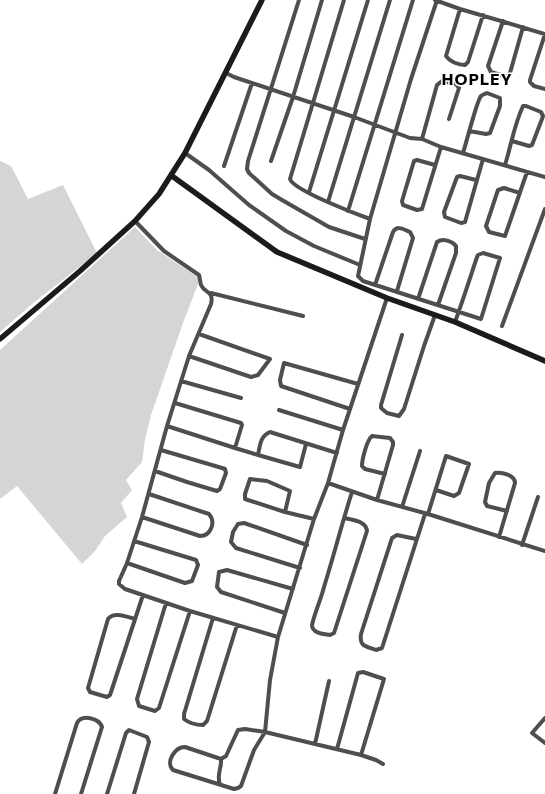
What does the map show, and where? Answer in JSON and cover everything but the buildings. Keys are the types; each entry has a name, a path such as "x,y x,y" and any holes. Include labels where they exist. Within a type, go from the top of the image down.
{"main road":[{"path":"0,339 136,221 159,194 172,176 185,153 262,0"},
{"path":"172,176 277,252 387,298 455,322 545,360"}],"street":[{"path":"299,0 248,161 247,169 249,173 272,194 290,205 330,227 365,239"},
{"path":"271,161 293,97 322,0"},
{"path":"344,0 290,178 291,182 328,202 370,219"},
{"path":"309,192 368,0"},
{"path":"328,202 390,0"},
{"path":"348,211 413,0"},
{"path":"455,322 459,312 478,255 483,253 500,258 481,319 459,312 438,305 418,299 397,291 363,281 359,278 358,274 370,219 436,0 460,9 545,34 530,82 534,86 545,89"},
{"path":"460,9 446,56 449,60 462,65 465,65 468,62 483,15"},
{"path":"503,21 488,66 490,72 502,76 507,77 510,73 523,27"},
{"path":"226,73 312,104 376,124 410,138 422,139 441,147 545,177"},
{"path":"422,139 437,85 442,81 456,84 459,88 449,119"},
{"path":"224,166 252,83"},
{"path":"463,153 469,131 480,98 487,93 500,98 500,106 490,133 486,134 469,131"},
{"path":"505,165 512,140 523,106 541,112 543,116 532,145 529,146 512,140"},
{"path":"435,165 417,160 414,161 402,201 403,205 417,210 422,209 441,147"},
{"path":"185,153 209,170 249,205 286,231 314,246 360,265"},
{"path":"476,180 460,176 457,177 444,212 444,217 462,223 465,222 483,159"},
{"path":"520,193 504,188 498,190 486,226 489,232 505,236 520,193 527,172"},
{"path":"502,326 545,209"},
{"path":"136,221 164,252 199,275 202,286 211,293 303,316"},
{"path":"375,284 392,232 396,228 402,228 410,232 413,238 397,291"},
{"path":"418,299 437,242 442,240 453,242 457,249 438,305"},
{"path":"211,293 211,304 189,356 167,426 142,518 119,584 125,589 166,603 278,637"},
{"path":"384,764 376,760 337,749 264,732 245,729 238,730 226,756 221,759 183,747 175,751 170,766 173,770 234,789 240,787 254,750 264,732 270,680 278,637 292,589 300,568 314,519 328,483 343,430 387,298"},
{"path":"402,335 381,405 381,408 387,413 399,416 404,409 435,315"},
{"path":"189,356 252,377 258,375 270,359 199,334"},
{"path":"350,409 281,386 280,384 284,363 358,384"},
{"path":"182,381 241,398"},
{"path":"175,403 241,423 242,425 235,448"},
{"path":"278,410 343,430"},
{"path":"167,426 300,467 306,444"},
{"path":"258,455 262,438 270,432 337,453"},
{"path":"377,500 385,474 392,449 393,442 390,438 372,436 369,438 362,466 365,469 385,474"},
{"path":"155,471 217,491 220,490 226,473 226,471 222,468 161,450"},
{"path":"402,507 420,451"},
{"path":"416,539 397,535 392,538 361,634 360,640 363,645 376,650 382,648 416,539 436,490 446,456 469,464 459,494 454,496 436,490"},
{"path":"499,538 507,511 515,483 515,479 499,472 495,472 489,483 485,504 487,506 507,511"},
{"path":"285,512 290,491 267,481 250,479 245,494 245,499 285,512 314,519"},
{"path":"328,483 377,500 545,551"},
{"path":"344,518 364,524 367,531 341,615 334,633 330,635 316,632 312,628 312,625 344,518 352,492"},
{"path":"142,518 200,536 206,535 210,530 212,520 209,514 148,494"},
{"path":"522,545 538,497"},
{"path":"300,568 236,548 231,542 233,532 238,524 244,523 307,544"},
{"path":"127,563 185,583 194,579 198,565 196,560 134,541"},
{"path":"285,613 221,592 217,586 219,572 227,570 292,589"},
{"path":"135,619 115,614 110,616 108,619 88,688 90,692 106,697 110,696 143,595"},
{"path":"166,603 137,700 139,706 146,709 155,711 159,708 190,611"},
{"path":"213,618 184,714 184,719 195,723 203,725 207,721 237,625"},
{"path":"337,749 358,673 363,672 384,679 360,755"},
{"path":"315,744 330,681"},
{"path":"55,794 78,720 83,718 95,720 99,722 102,727 81,794"},
{"path":"545,718 532,733 545,743"},
{"path":"107,794 126,733 129,730 147,738 149,742 134,794"},
{"path":"220,784 218,778 221,767 221,759"}],"shaded area":[{"path":"0,161 11,166 28,199 63,185 97,253 32,304 0,332"},
{"path":"135,227 157,250 198,277 198,284 151,415 145,439 142,462 126,480 132,490 121,503 127,517 105,536 95,551 82,564 17,486 0,499 0,350"}],"district":[{"name":"HOPLEY","path":"477,79"}]}
